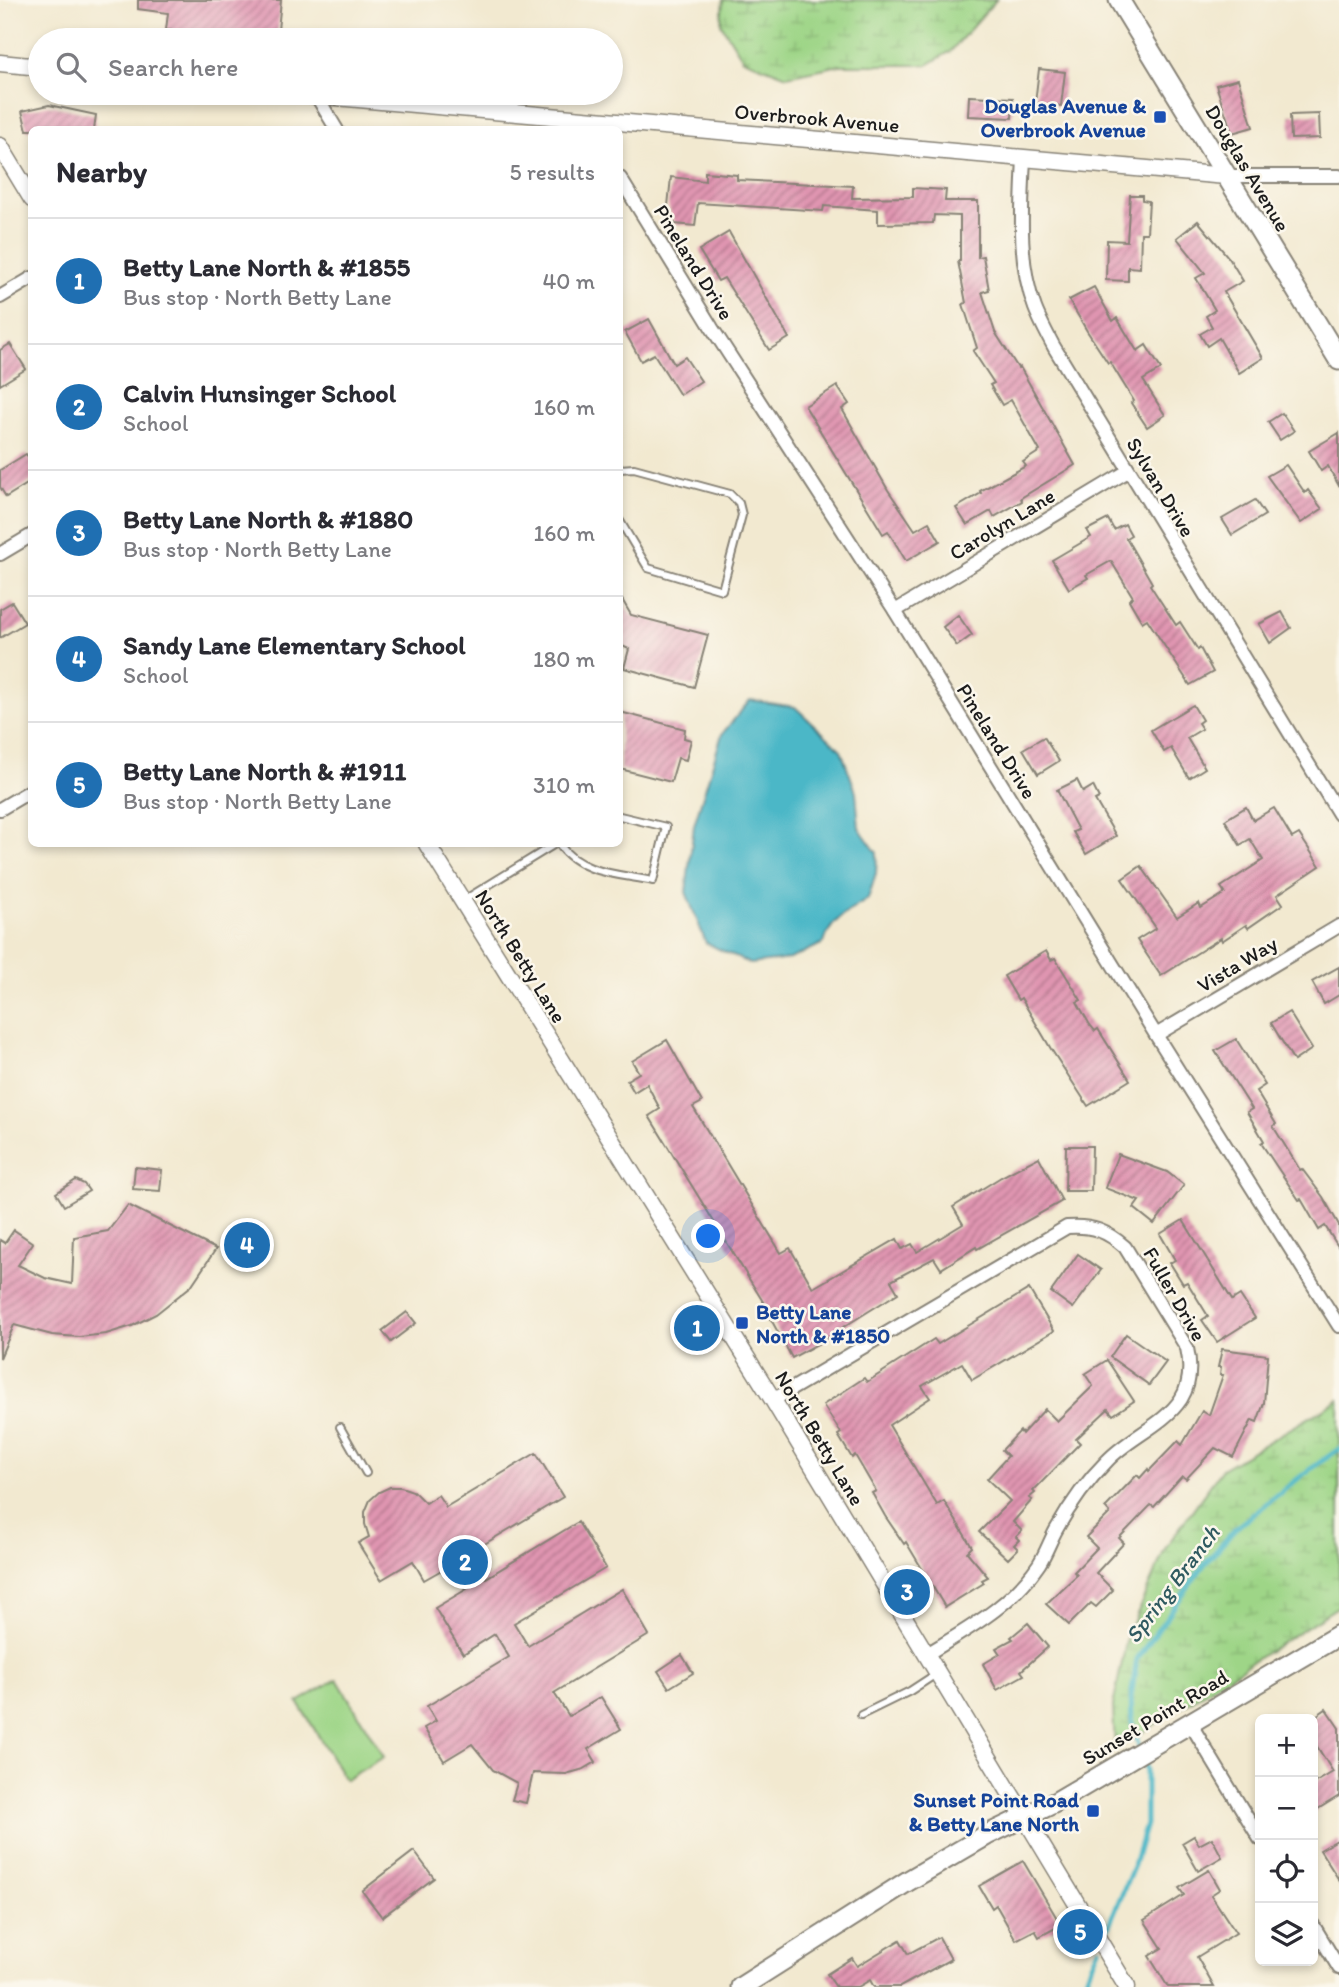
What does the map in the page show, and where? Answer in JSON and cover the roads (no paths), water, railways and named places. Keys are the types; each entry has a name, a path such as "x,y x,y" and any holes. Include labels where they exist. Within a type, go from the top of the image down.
{"main road":[{"name":"Douglas Avenue","path":"1119,0 1339,360"},
{"name":"Sunset Point Road","path":"741,1987 908,1881 1023,1816 1058,1801 1339,1635"}],"street":[{"path":"0,63 28,66"},
{"path":"322,105 335,126"},
{"name":"Overbrook Avenue","path":"409,105 613,126"},
{"name":"Overbrook Avenue","path":"623,127 1024,157 1226,176 1339,176"},
{"path":"0,146 28,193"},
{"name":"Sylvan Drive","path":"1024,157 1021,223 1025,270 1034,307 1054,347 1128,471 1339,814"},
{"name":"Pineland Drive","path":"623,182 712,328 895,611 1339,1326"},
{"path":"0,297 28,280"},
{"name":"Carolyn Lane","path":"895,611 1128,471"},
{"path":"0,554 28,537"},
{"path":"0,809 28,792"},
{"name":"North Betty Lane","path":"429,847 773,1400 1128,1987"},
{"name":"Vista Way","path":"1156,1035 1339,926"},
{"name":"Fuller Drive","path":"773,1400 1067,1227 1083,1226 1100,1230 1125,1247 1187,1348 1189,1382 1182,1398 1169,1414 1135,1436 1108,1459 1080,1492 1057,1528 1040,1563 1015,1593 993,1614 927,1654"},
{"path":"1190,1723 1255,1831"},
{"path":"1318,1933 1339,1968"}],"lane":[{"path":"623,469 634,468 730,494 739,503 742,515 722,590 648,568 623,526"},
{"path":"560,847 584,867 653,881 666,827 623,817"},
{"path":"462,901 552,847"},
{"path":"340,1427 366,1473"},
{"path":"861,1715 938,1673"}],"water":[{"path":"750,700 795,707 841,750 856,792 859,828 877,853 876,873 868,899 836,922 824,943 790,959 750,964 706,943 686,892 694,825 722,734"}],"waterway":[{"name":"Spring Branch","path":"1103,1939 1134,1865 1146,1824 1146,1770 1132,1722 1131,1697 1137,1659 1203,1566 1237,1527 1339,1449"},
{"name":"Spring Branch","path":"1082,1987 1099,1948"}],"place":[{"name":"Douglas Avenue & Overbrook Avenue","path":"1160,117"},
{"name":"Sandy Lane Elementary School","path":"247,1245"},
{"name":"Betty Lane North & #1850","path":"742,1323"},
{"name":"Betty Lane North & #1855","path":"697,1328"},
{"name":"Calvin Hunsinger School","path":"465,1562"},
{"name":"Betty Lane North & #1880","path":"907,1592"},
{"name":"Sunset Point Road & Betty Lane North","path":"1093,1811"},
{"name":"Betty Lane North & #1911","path":"1080,1932"}]}
